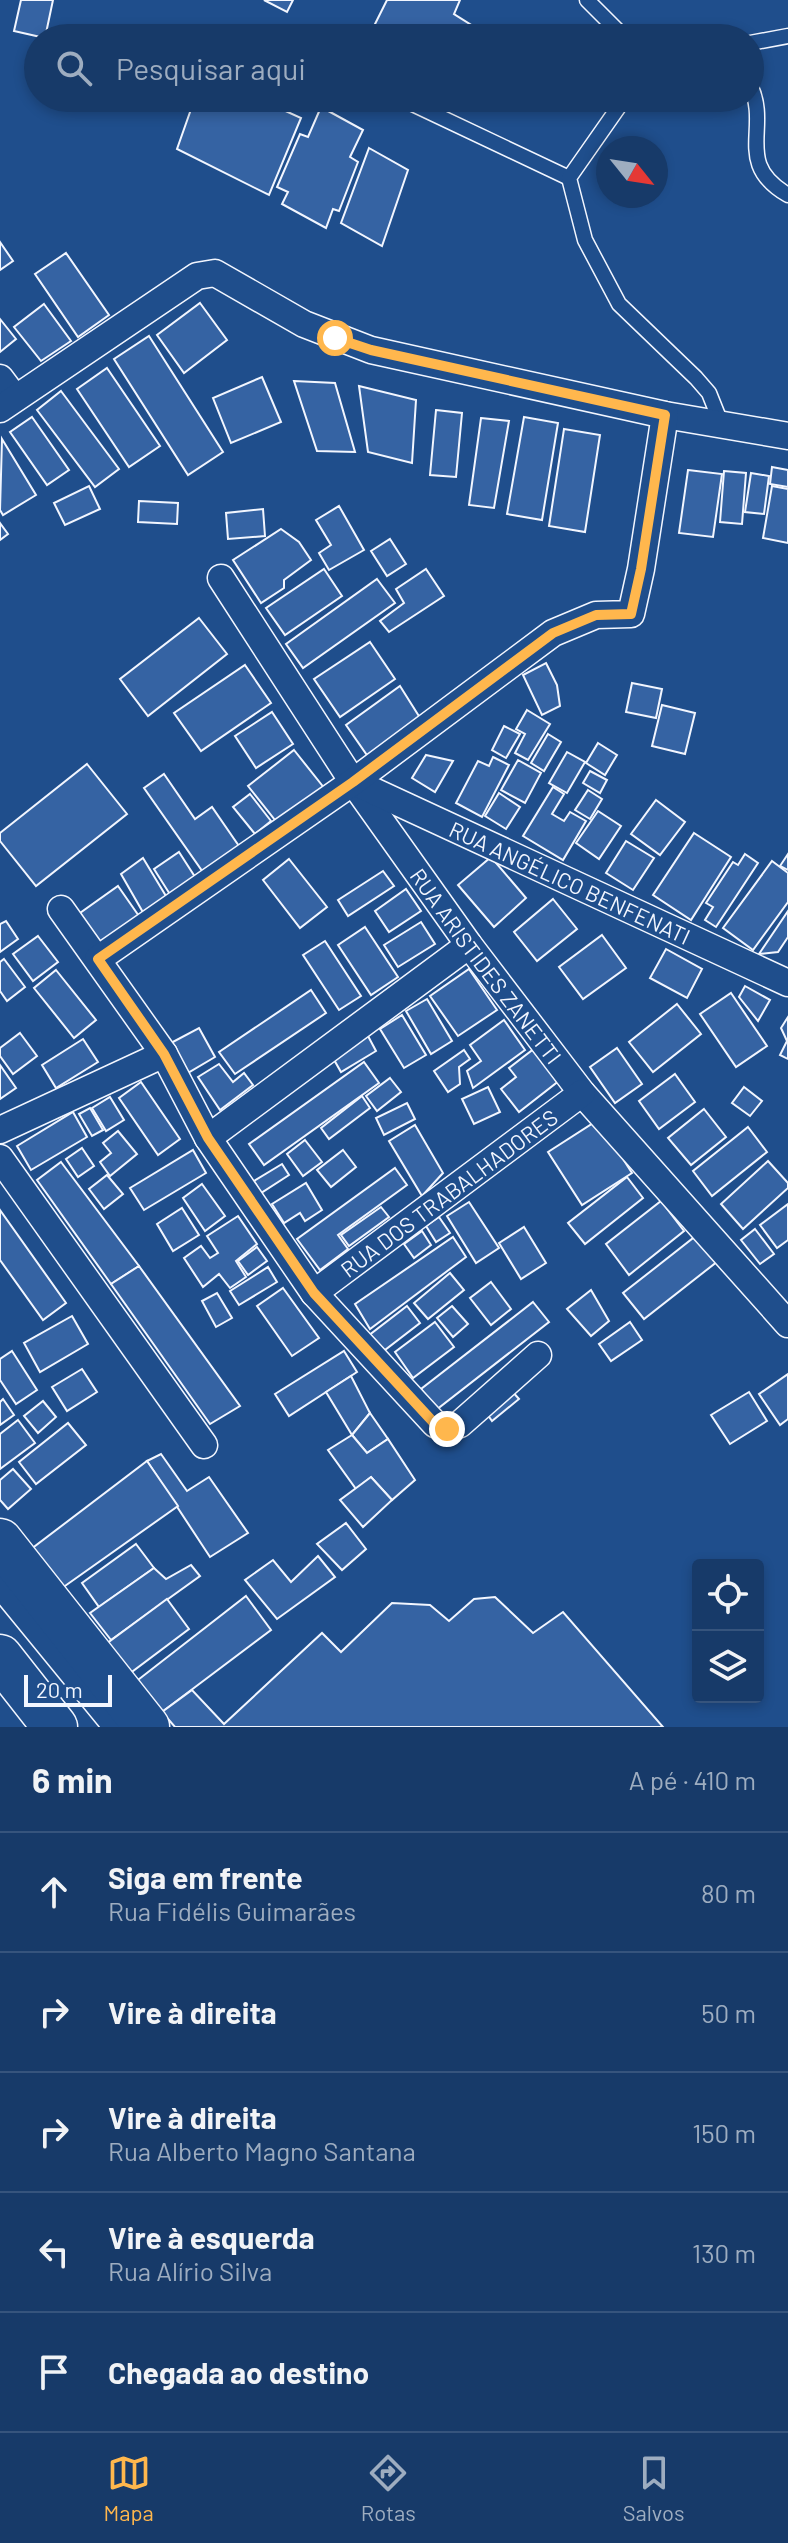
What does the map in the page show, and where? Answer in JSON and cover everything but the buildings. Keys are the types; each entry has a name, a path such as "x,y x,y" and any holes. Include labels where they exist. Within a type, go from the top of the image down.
{"highway":[{"path":"0,1541 147,1727"},
{"path":"0,1657 55,1727"}],"street":[{"path":"5,395 197,276 215,273 304,324 371,350 665,415 788,436"},
{"path":"98,959 353,782 553,633 596,615 631,614 665,415"},
{"name":"RUA ARISTIDES ZANETTI","path":"221,578 353,782 469,945 582,1093 788,1324"},
{"name":"RUA ANGÉLICO BENFENATI","path":"353,782 788,983"},
{"path":"61,909 164,1054 208,1138 314,1293 435,1424 447,1429 460,1424 538,1355"},
{"path":"208,1138 469,945"},
{"path":"0,1130 164,1054"},
{"name":"RUA DOS TRABALHADORES","path":"314,1293 582,1093"},
{"path":"0,1158 204,1445"},
{"path":"0,1584 117,1727"}],"lane":[{"path":"587,0 611,24"},
{"path":"764,40 788,36"},
{"path":"430,112 569,178"},
{"path":"615,112 569,178 585,240 619,304 709,393 721,423"},
{"path":"757,112 756,154 762,172 788,195"}],"route":[{"path":"335,338 371,350 665,415 631,614 596,615 553,633 353,782 98,959 164,1054 208,1138 314,1293 435,1424 447,1429"}]}
